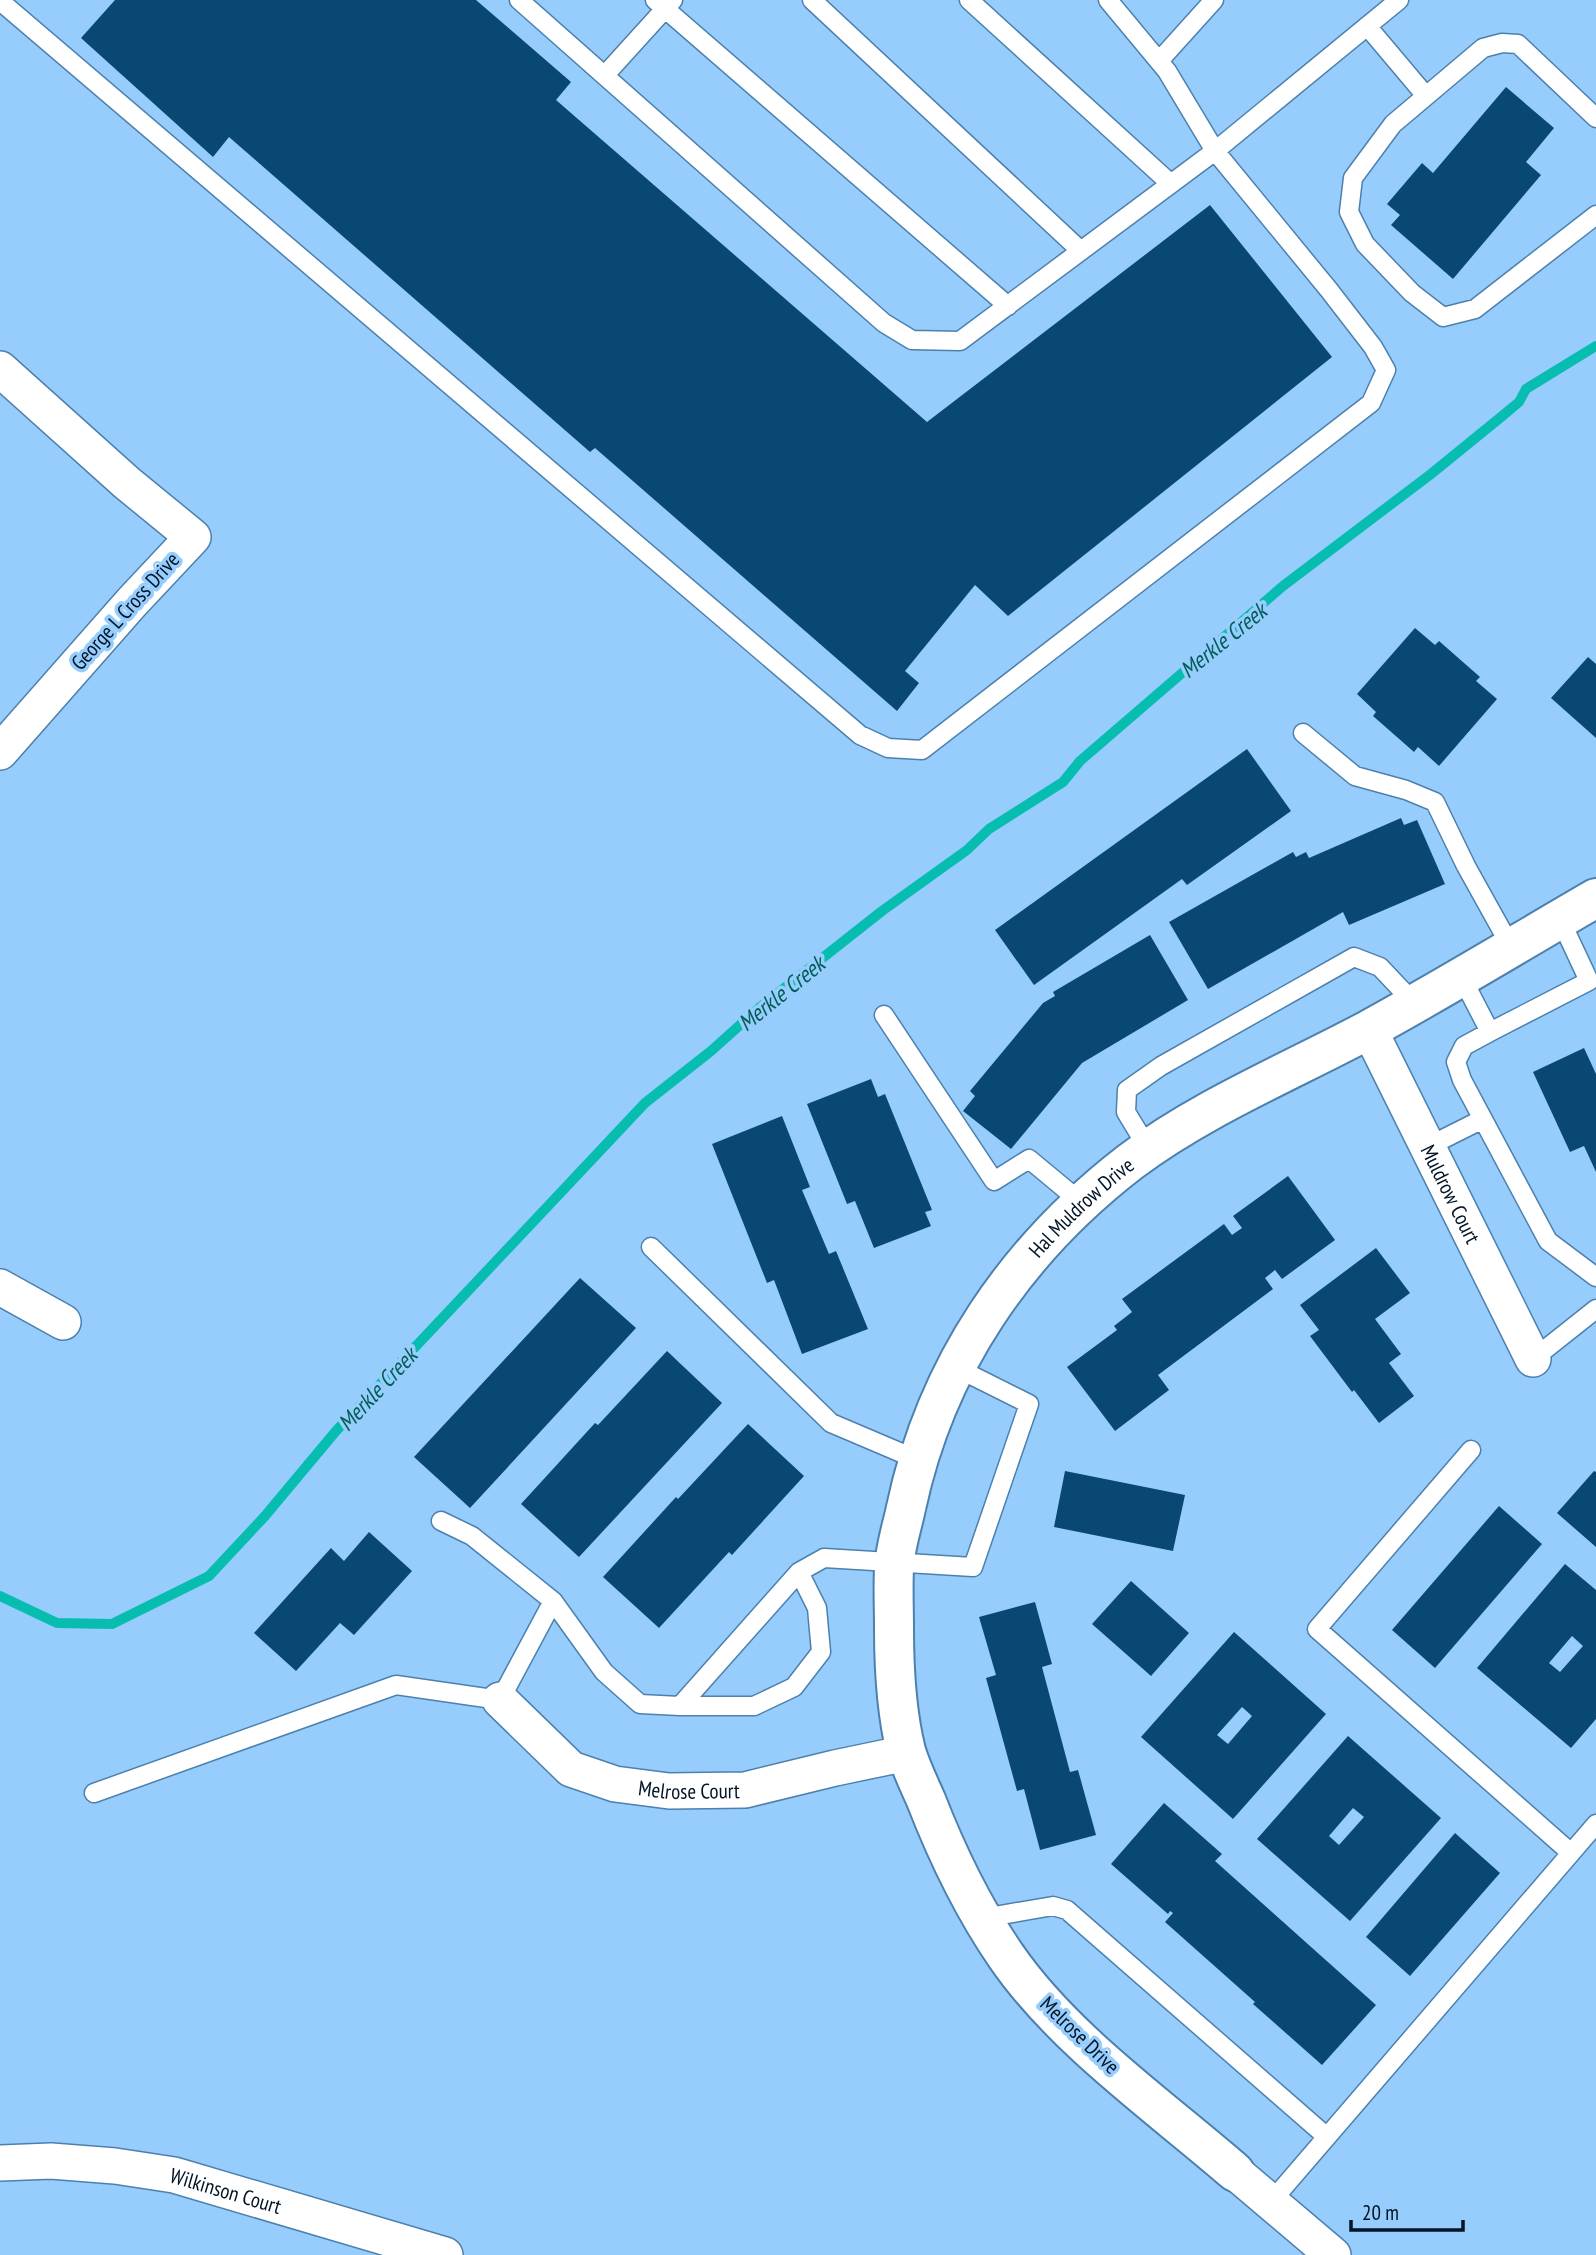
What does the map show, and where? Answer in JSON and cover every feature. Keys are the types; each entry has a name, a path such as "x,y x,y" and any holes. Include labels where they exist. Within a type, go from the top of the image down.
{"street":[{"name":"George L Cross Drive","path":"0,369 193,537 0,752"},
{"name":"Hal Muldrow Drive","path":"907,1753 895,1695 894,1564 911,1481 928,1426 955,1367 976,1328 1010,1281 1042,1242 1132,1161 1237,1096 1369,1029 1596,898"},
{"name":"Muldrow Court","path":"1369,1029 1533,1359"},
{"path":"0,1287 63,1322"},
{"name":"Melrose Court","path":"500,1700 571,1769 615,1784 669,1791 746,1790 907,1753"},
{"name":"Melrose Drive","path":"907,1753 934,1822 966,1889 1007,1957 1050,2010 1097,2054 1333,2255"},
{"name":"Wilkinson Court","path":"0,2163 51,2161 115,2166 174,2175 445,2255"}],"lane":[{"path":"519,0 884,323 912,340 960,341 1215,151 1399,0"},
{"path":"812,0 1081,251"},
{"path":"969,0 1171,184"},
{"path":"0,1 860,735 888,748 922,750 1371,403 1386,370 1373,347 1215,151 1159,61 1108,0"},
{"path":"1159,61 1214,0"},
{"path":"605,75 664,3 1007,306"},
{"path":"1367,26 1426,96"},
{"path":"1596,118 1518,44 1502,43 1483,48 1393,124 1353,178 1349,212 1365,244 1412,293 1443,317 1475,309 1596,215"},
{"path":"1303,733 1355,776 1406,790 1435,802 1466,866 1511,947"},
{"path":"1560,919 1592,979 1464,1046 1456,1062 1462,1080 1548,1241 1596,1277"},
{"path":"1149,1150 1126,1112 1127,1090 1161,1066 1354,957 1380,967 1414,1003"},
{"path":"1461,976 1490,1032"},
{"path":"884,1015 994,1181 1029,1159 1083,1203"},
{"path":"1427,1147 1483,1119"},
{"path":"651,1247 831,1423 918,1460"},
{"path":"1533,1359 1596,1309"},
{"path":"680,1706 799,1572 824,1559 973,1567 1029,1404 955,1367"},
{"path":"1471,1450 1317,1629 1571,1853"},
{"path":"442,1521 472,1536 553,1601 604,1672 640,1704 754,1706 794,1687 821,1651 817,1608 799,1572"},
{"path":"94,1793 396,1685 500,1700 553,1601"},
{"path":"1271,2202 1596,1824"},
{"path":"983,1918 1053,1906 1067,1910 1327,2137"}],"building":[{"path":"115,0 476,0 571,82 556,100 927,422 1210,205 1332,357 1008,616 975,585 905,671 919,683 897,711 595,448 590,452 229,137 213,157 81,38"},
{"path":"1506,87 1554,128 1526,162 1541,175 1453,279 1391,225 1400,215 1387,204 1422,163 1433,173"},
{"path":"1415,628 1435,645 1439,641 1480,677 1476,681 1497,699 1439,766 1418,747 1414,752 1373,716 1376,712 1357,694"},
{"path":"1588,657 1596,664 1596,738 1551,698"},
{"path":"1247,749 1291,811 1187,885 1182,879 1034,985 995,930"},
{"path":"1401,818 1404,825 1417,820 1445,884 1349,925 1343,912 1208,989 1169,922 1293,852 1296,857 1306,852 1309,858"},
{"path":"1150,935 1188,1000 1082,1063 1011,1149 963,1111 975,1096 970,1091 1043,1003 1055,996 1053,992"},
{"path":"1584,1048 1596,1074 1596,1172 1584,1146 1570,1152 1533,1072"},
{"path":"871,1079 878,1097 885,1094 932,1210 925,1212 931,1226 874,1248 855,1201 847,1204 807,1104"},
{"path":"782,1116 810,1187 802,1190 829,1254 836,1251 868,1329 802,1354 774,1280 767,1283 712,1144"},
{"path":"1288,1176 1335,1240 1282,1279 1275,1270 1265,1278 1273,1289 1158,1375 1169,1390 1115,1431 1067,1367 1117,1330 1114,1326 1132,1312 1122,1299 1224,1224 1232,1235 1242,1228 1233,1216"},
{"path":"1376,1248 1410,1293 1375,1319 1401,1354 1389,1363 1414,1396 1379,1423 1310,1336 1319,1330 1300,1305"},
{"path":"580,1278 636,1328 470,1508 414,1457"},
{"path":"667,1351 722,1403 579,1557 521,1504 595,1423 598,1425"},
{"path":"748,1424 804,1476 732,1555 729,1552 659,1628 603,1577"},
{"path":"1065,1471 1185,1495 1173,1551 1054,1527"},
{"path":"1594,1471 1596,1472 1596,1547 1557,1513"},
{"path":"1499,1506 1542,1544 1435,1668 1392,1630"},
{"path":"369,1532 412,1571 354,1635 340,1623 296,1671 254,1633 331,1548 344,1561"},
{"path":"1565,1564 1596,1590 1596,1719 1571,1748 1477,1668","holes":["1572,1636 1583,1646 1560,1672 1549,1663"]},
{"path":"1131,1581 1189,1633 1151,1676 1092,1624"},
{"path":"1035,1602 1052,1664 1042,1667 1070,1772 1078,1770 1096,1835 1040,1850 1024,1789 1017,1791 986,1678 996,1675 979,1617"},
{"path":"1234,1632 1326,1714 1233,1819 1141,1737","holes":["1242,1707 1252,1716 1228,1744 1217,1735"]},
{"path":"1348,1736 1441,1818 1350,1921 1257,1839","holes":["1353,1808 1364,1817 1339,1845 1329,1836"]},
{"path":"1164,1803 1222,1854 1215,1861 1376,2005 1322,2065 1165,1922 1173,1913 1170,1911 1168,1914 1111,1864"},
{"path":"1455,1833 1500,1873 1410,1976 1366,1937"}],"waterway":[{"name":"Merkle Creek","path":"0,1596 57,1623 112,1624 209,1576 265,1516 336,1431 645,1103 882,911 967,850 989,829 1063,782 1080,761 1283,586 1431,474 1519,402 1526,389 1596,346"}]}
